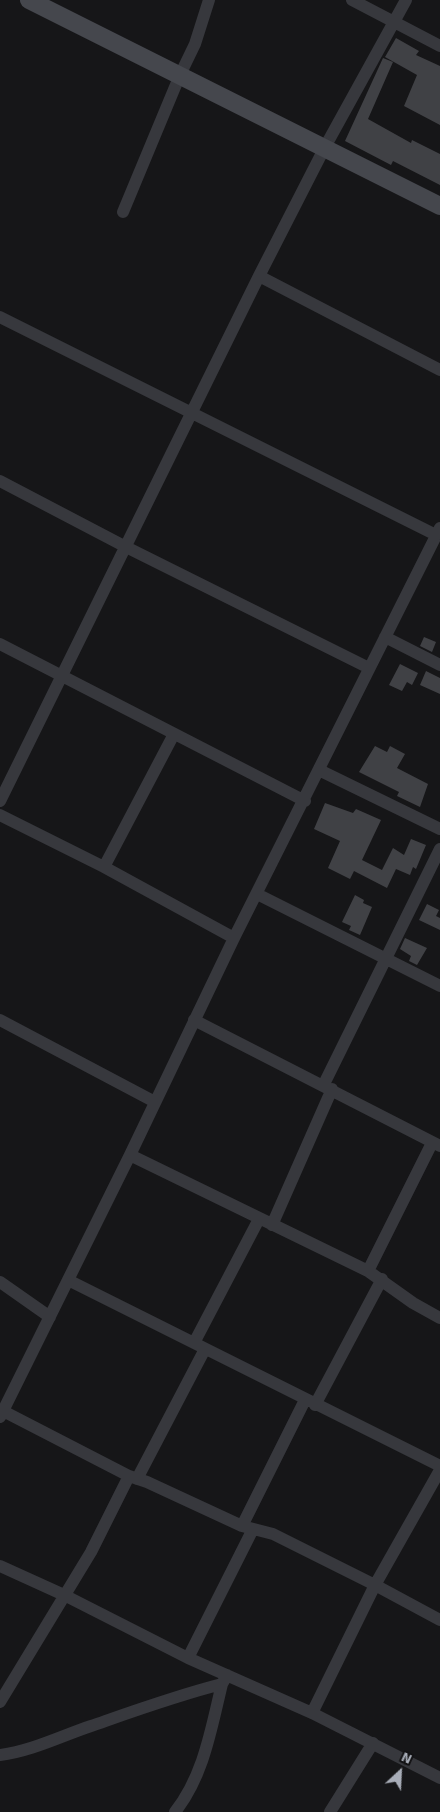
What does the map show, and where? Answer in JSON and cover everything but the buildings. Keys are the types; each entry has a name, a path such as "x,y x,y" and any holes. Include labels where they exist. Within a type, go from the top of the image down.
{"street":[{"path":"29,0 440,206"},
{"path":"123,212 180,75 195,44 209,0"},
{"path":"352,0 440,46"},
{"path":"0,801 193,414 259,276 325,147 406,0"},
{"path":"259,276 440,370"},
{"path":"0,317 193,414 438,532 369,668 305,801 234,938 130,1155 1,1414 133,1478 147,1482 247,1528 273,1534 440,1620"},
{"path":"0,481 126,547 369,668"},
{"path":"385,637 440,665"},
{"path":"0,644 305,801"},
{"path":"104,867 174,734"},
{"path":"319,770 440,829"},
{"path":"0,815 104,867 234,938"},
{"path":"272,1225 328,1086 440,849"},
{"path":"257,894 440,986"},
{"path":"0,1020 155,1102"},
{"path":"194,1020 328,1086 436,1144 368,1271"},
{"path":"130,1155 368,1271 382,1279 413,1303 440,1318"},
{"path":"0,1702 91,1552 133,1478 200,1346 259,1219"},
{"path":"188,1658 247,1528 310,1402 382,1279"},
{"path":"68,1280 310,1402 376,1432 440,1466"},
{"path":"0,1282 50,1317"},
{"path":"312,1714 375,1585 440,1470"},
{"path":"2,1571 64,1595 188,1658 224,1680 312,1714 440,1778"},
{"path":"0,1755 28,1749 224,1680"},
{"path":"175,1812 187,1797 202,1764 224,1680"},
{"path":"330,1812 372,1743"}]}
